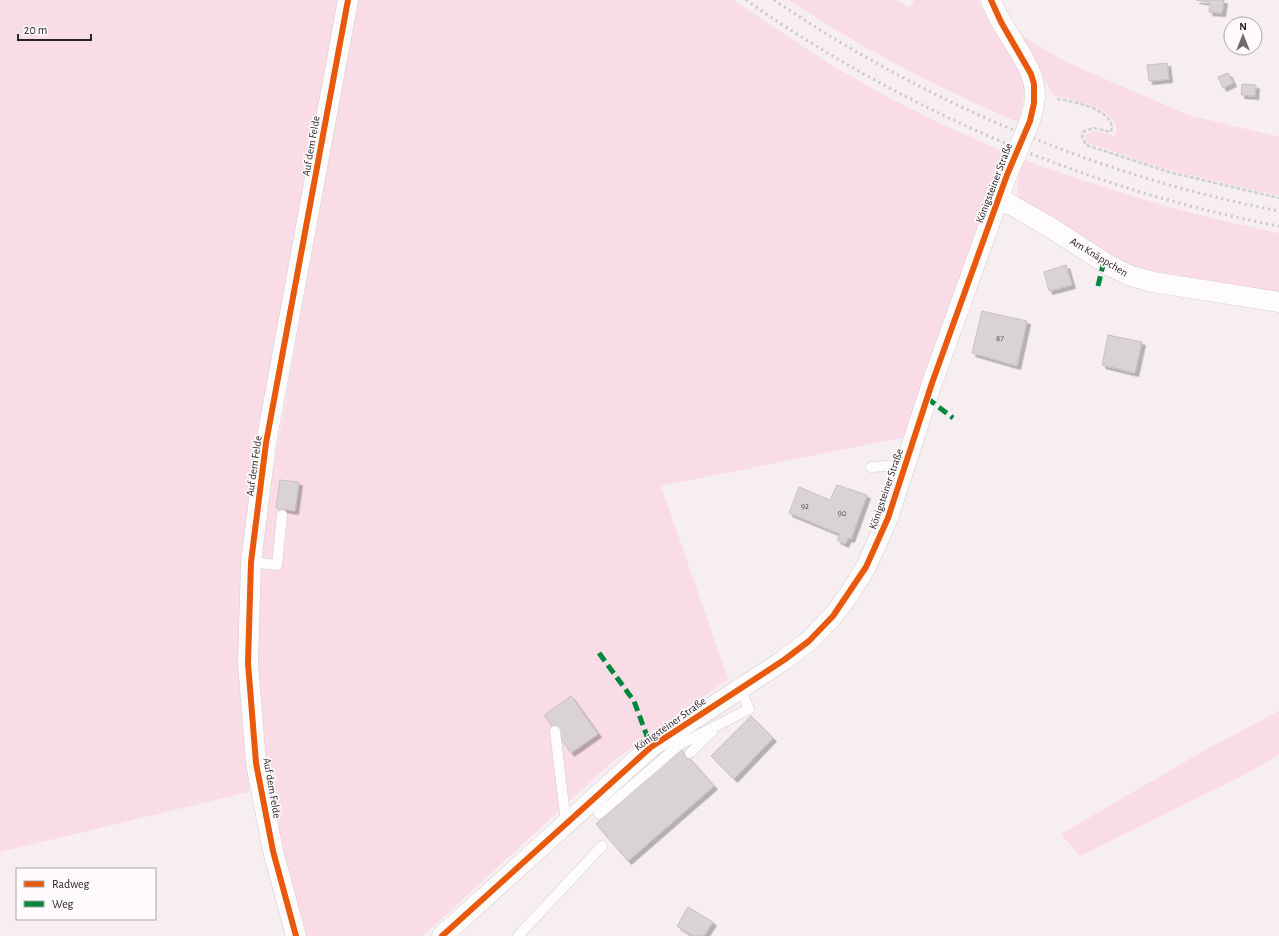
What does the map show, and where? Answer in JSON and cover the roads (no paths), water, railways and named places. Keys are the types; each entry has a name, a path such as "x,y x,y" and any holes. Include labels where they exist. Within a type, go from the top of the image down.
{"street":[{"name":"Auf dem Felde","path":"296,936 273,851 256,763 248,663 251,562 266,443 348,0"},
{"name":"Königsteiner Straße","path":"451,933 566,824 651,747 809,641 842,605 866,567 888,518 902,471 932,383 1007,175 1030,120 1035,95 1031,74 1000,22 992,0"},
{"name":"Am Knäppchen","path":"999,198 1048,226 1110,266 1131,276 1153,282 1279,302"}],"lane":[{"path":"872,467 888,466 902,471"},
{"path":"251,562 277,564 282,515"},
{"path":"599,814 679,745 749,709 740,688"},
{"path":"690,753 721,723"},
{"path":"555,731 566,824"},
{"path":"518,936 602,846"}],"railway":[{"path":"746,0 807,40 870,77 934,111 1000,141 1068,168 1138,191 1208,211 1279,226"},
{"path":"774,0 832,37 892,72 953,103 1016,131 1080,156 1145,178 1212,196 1279,211"}]}
